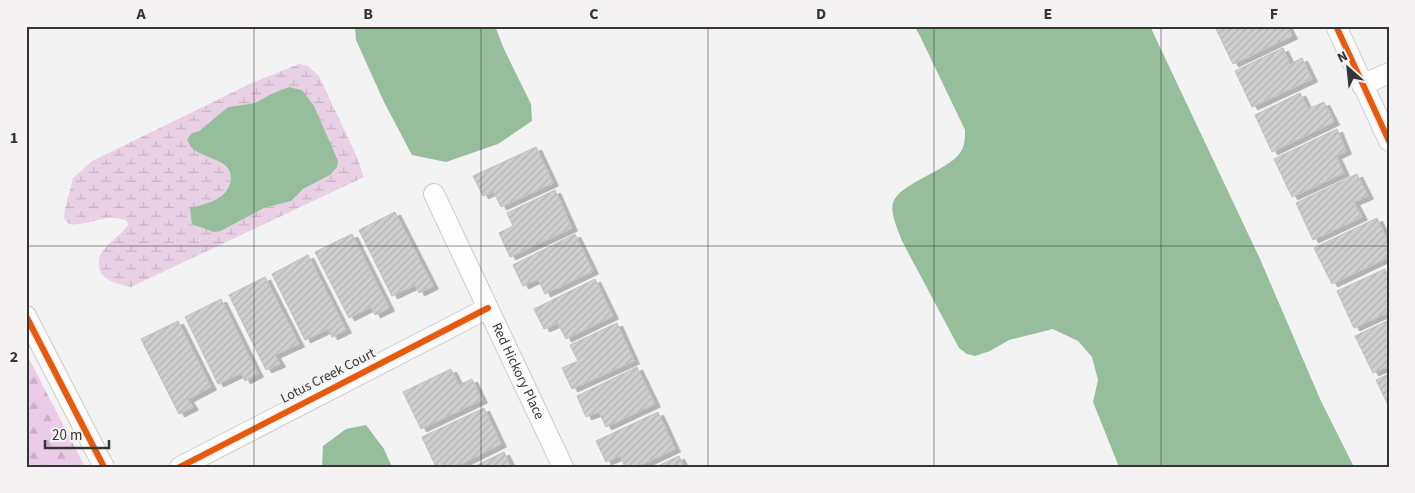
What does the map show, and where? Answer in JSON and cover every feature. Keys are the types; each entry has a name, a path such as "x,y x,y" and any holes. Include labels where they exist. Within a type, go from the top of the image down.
{"street":[{"path":"1336,26 1389,141"},
{"path":"1362,85 1389,73"},
{"name":"Red Hickory Place","path":"434,194 563,467"},
{"name":"Lotus Creek Court","path":"180,467 488,308"},
{"path":"26,316 104,467"}],"green space":[{"path":"299,64 308,66 319,76 357,157 364,177 131,287 110,281 102,275 99,265 100,256 107,246 128,225 127,221 112,218 84,224 69,224 64,218 73,178 92,161 254,82","holes":["289,87 302,90 330,175 303,189 290,201 264,208 221,231 190,209 220,197 228,187 231,177 229,170 222,164 192,148 192,133 199,131 228,107 255,103"]},
{"path":"26,353 85,467 26,467"}],"shaded area":[{"path":"355,26 495,26 531,104 532,121 498,144 446,162 412,155 384,102 356,40"},
{"path":"914,26 1150,26 1260,259 1320,399 1354,467 1119,467 1093,402 1098,380 1092,357 1078,341 1053,329 1009,340 990,351 975,356 967,354 959,348 902,241 892,207 897,196 904,189 953,160 962,150 965,139 965,130"},
{"path":"289,87 302,90 314,106 338,161 337,167 330,175 303,189 291,201 264,208 221,231 214,232 192,224 190,208 208,203 224,194 228,189 231,175 223,164 196,151 187,140 192,133 199,131 228,107 255,103"},
{"path":"366,425 384,449 392,467 322,467 323,446 346,429"}],"building":[{"path":"1216,26 1287,26 1292,36 1233,64"},
{"path":"1283,48 1290,64 1302,58 1312,79 1252,107 1235,71"},
{"path":"1300,93 1308,109 1324,102 1334,122 1272,152 1255,115"},
{"path":"1337,129 1346,151 1336,156 1344,173 1292,197 1274,159"},
{"path":"536,147 553,183 501,207 493,191 483,196 473,176"},
{"path":"1357,174 1368,196 1354,202 1362,217 1313,240 1296,203"},
{"path":"555,190 572,228 510,257 499,233 513,226 507,213"},
{"path":"395,212 433,286 419,293 415,285 392,296 359,230"},
{"path":"1377,218 1389,244 1389,257 1332,284 1314,248"},
{"path":"352,234 389,308 375,315 371,307 349,318 315,252"},
{"path":"575,234 593,271 545,294 538,279 523,286 513,265"},
{"path":"308,255 346,330 332,337 328,329 305,340 272,274"},
{"path":"1385,269 1389,277 1389,312 1354,328 1337,291"},
{"path":"265,277 299,344 275,355 280,364 266,370 229,295"},
{"path":"595,279 613,316 566,339 558,323 544,329 534,309"},
{"path":"221,299 258,374 245,381 241,373 218,384 185,317"},
{"path":"1389,320 1389,366 1373,373 1355,336"},
{"path":"178,321 211,387 188,399 193,407 179,414 141,339"},
{"path":"617,323 634,361 572,389 562,368 578,361 570,345"},
{"path":"637,367 655,404 606,427 599,412 586,417 577,396"},
{"path":"451,369 459,385 472,379 482,400 421,429 403,392"},
{"path":"1389,374 1389,407 1376,380"},
{"path":"484,408 501,444 455,467 436,467 422,437"},
{"path":"658,412 675,449 637,467 625,467 620,456 606,462 596,441"},
{"path":"504,452 511,467 473,467"},
{"path":"679,456 684,467 656,467"}],"cycle path":[{"path":"1336,26 1389,141"},
{"path":"180,467 488,308"},
{"path":"26,316 104,467"}]}
